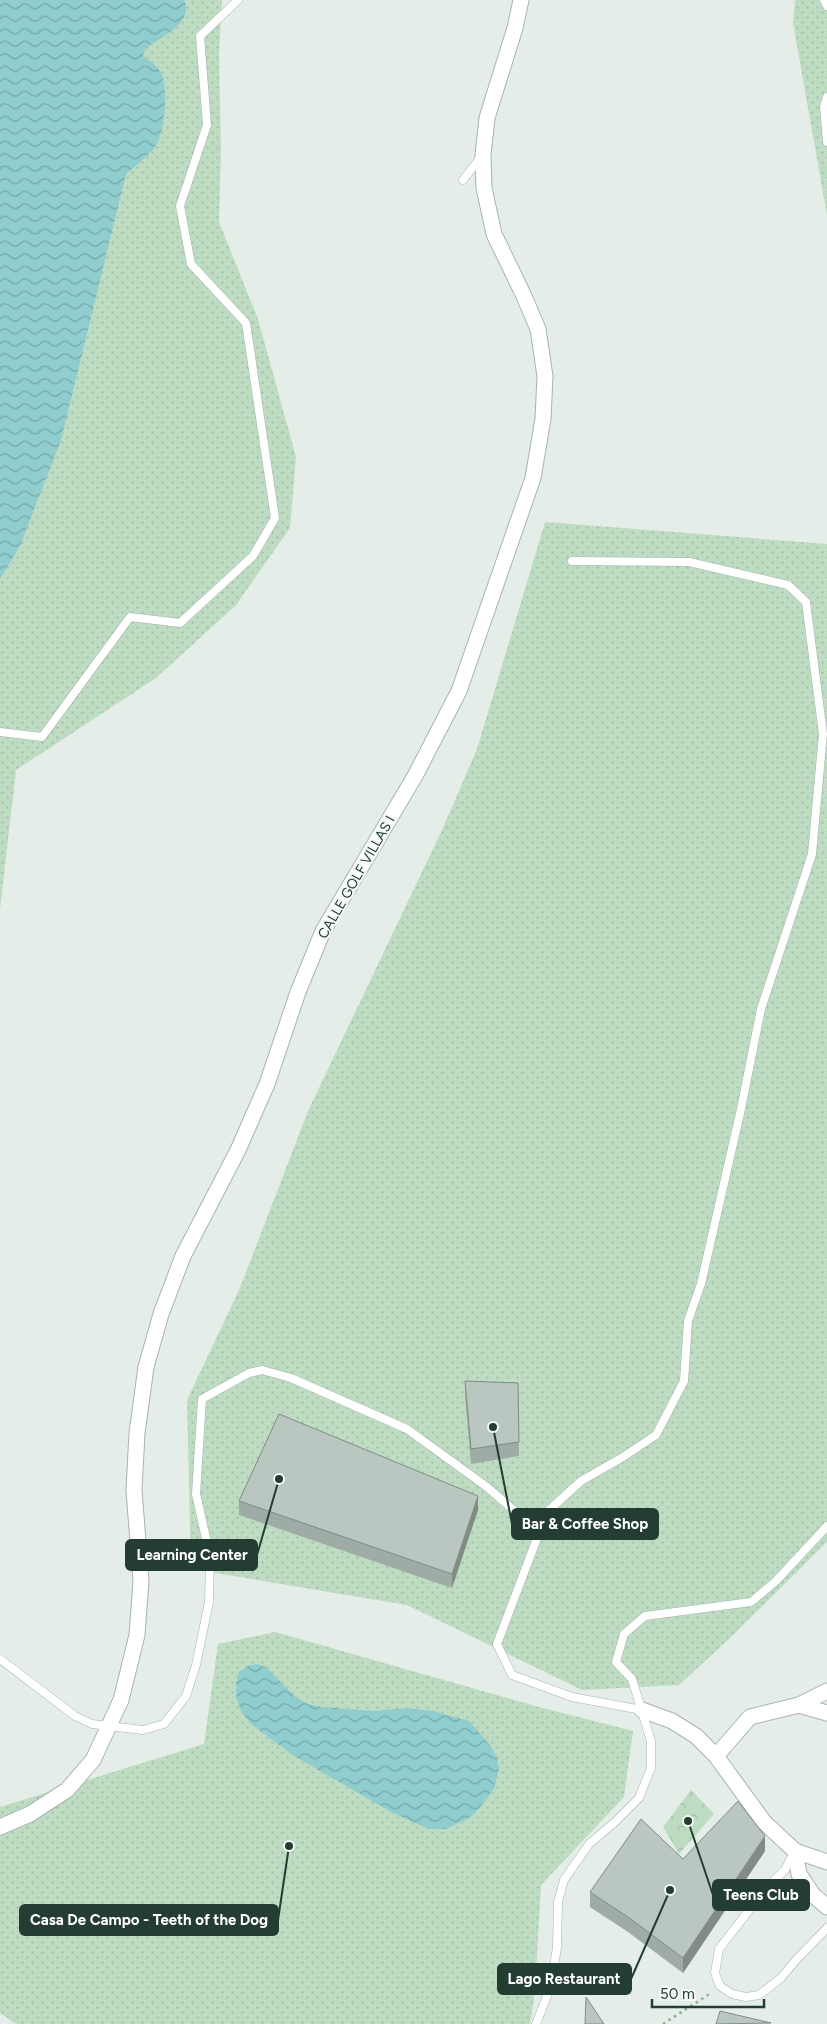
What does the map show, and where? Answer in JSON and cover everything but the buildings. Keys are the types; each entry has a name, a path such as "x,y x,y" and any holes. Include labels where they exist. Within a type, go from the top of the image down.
{"street":[{"name":"CALLE GOLF VILLAS I","path":"0,1827 30,1814 67,1790 93,1760 121,1700 138,1635 141,1582 134,1490 137,1433 146,1366 161,1314 183,1256 238,1150 267,1084 298,992 323,931 415,776 459,691 533,478 543,418 545,376 538,329 494,234 484,188 483,156 487,118 515,28 521,0"},
{"path":"716,1756 750,1716 799,1705 827,1691"},
{"path":"799,1705 827,1713"},
{"path":"642,1710 672,1721 696,1736 716,1756 764,1822 795,1851 827,1862"},
{"path":"795,1851 799,1874 813,1896 827,1907"}],"lane":[{"path":"0,732 42,737 130,618 180,623 253,556 275,518 246,322 191,264 180,206 207,125 200,36 238,0"},
{"path":"824,0 827,6"},
{"path":"827,97 824,107 827,142"},
{"path":"463,180 483,156"},
{"path":"572,561 688,562 788,585 806,602 823,734 812,854 761,1009 741,1109 703,1274 688,1321 684,1381 656,1435 623,1457 581,1481 546,1512 497,1644 512,1675 572,1696 642,1710"},
{"path":"0,1659 75,1716 92,1724 143,1730 164,1724 186,1696 196,1665 209,1602 210,1556 196,1494 202,1399 249,1372 262,1370 291,1378 406,1428 487,1487 539,1532"},
{"path":"536,2024 551,1986 556,1947 558,1902 564,1880 590,1844 639,1798 651,1768 651,1741 632,1679 616,1662 624,1634 645,1616 751,1602 776,1581 827,1526"},
{"path":"795,1851 785,1870 767,1887 719,1949 714,1973 720,1986 732,1994 760,1995 781,1978 827,1928"}],"path":[{"path":"663,2024 720,1986"}],"green space":[{"path":"152,0 222,0 219,53 221,150 219,222 258,319 296,457 290,528 236,605 156,678 16,770 0,909 0,453"},
{"path":"795,0 827,0 827,215 793,23"},
{"path":"545,522 827,544 827,1542 729,1639 679,1685 582,1690 407,1605 191,1569 187,1400 240,1288 308,1111 443,828 477,749"},
{"path":"275,1632 539,1707 633,1731 624,1797 541,1885 535,1991 530,2024 16,2024 0,2013 0,1807 204,1744 218,1644"},
{"path":"691,1790 714,1814 679,1854 663,1827"}],"water":[{"path":"0,0 184,0 186,8 181,22 146,48 143,56 154,64 162,75 164,82 165,112 161,132 155,147 126,174 61,440 20,546 0,579"},
{"path":"257,1664 266,1667 295,1697 308,1704 321,1707 374,1711 406,1708 433,1711 469,1721 490,1745 497,1758 499,1768 494,1788 471,1817 446,1829 429,1829 393,1813 294,1756 251,1724 242,1713 236,1697 236,1683 239,1672 247,1666"}],"place":[{"name":"Bar & Coffee Shop","path":"493,1427"},
{"name":"Learning Center","path":"279,1479"},
{"name":"Teens Club","path":"688,1821"},
{"name":"Casa De Campo - Teeth of the Dog","path":"289,1846"},
{"name":"Lago Restaurant","path":"670,1890"}]}
